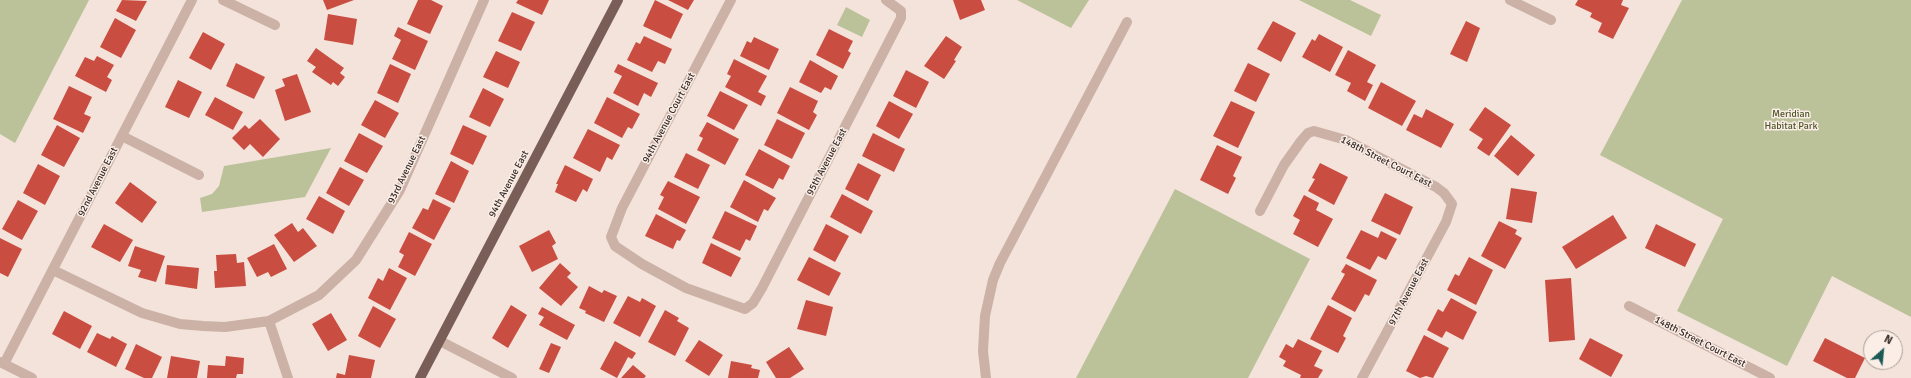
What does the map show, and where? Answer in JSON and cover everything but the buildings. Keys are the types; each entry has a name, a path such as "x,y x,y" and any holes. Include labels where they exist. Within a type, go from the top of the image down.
{"main road":[{"name":"94th Avenue East","path":"420,378 618,0"}],"street":[{"name":"92nd Avenue East","path":"2,363 53,270 192,0"},
{"path":"223,0 275,26"},
{"name":"93rd Avenue East","path":"53,270 124,306 161,319 188,324 225,327 269,321 319,295 356,260 400,190 484,0"},
{"name":"94th Avenue Court East","path":"731,0 622,208 611,237 615,246 642,264 686,288 745,309"},
{"name":"95th Avenue East","path":"745,309 752,303 762,288 892,39 901,18 901,11 886,0"},
{"path":"1510,0 1550,20"},
{"path":"986,378 983,351 985,316 992,286 1000,263 1127,22"},
{"name":"148th Street Court East","path":"1260,211 1284,165 1308,133 1314,131 1346,140 1436,187 1444,192 1452,204"},
{"path":"122,136 199,175"},
{"name":"97th Avenue East","path":"1362,378 1446,222 1452,204"},
{"name":"148th Street Court East","path":"1629,306 1770,378"},
{"path":"269,321 288,378"},
{"path":"440,342 512,378"},
{"path":"2,363 32,378"}],"green space":[{"path":"0,0 89,0 15,143 0,134"},
{"path":"1017,0 1089,0 1071,28"},
{"path":"1299,0 1350,0 1381,15 1371,36"},
{"name":"Meridian Habitat Park","path":"1682,0 1911,0 1911,317 1832,276 1787,366 1677,311 1723,219 1600,155"},
{"path":"846,7 870,20 862,37 837,25"},
{"path":"331,148 305,197 202,212 200,198 212,194 219,186 224,166"},
{"path":"1175,189 1310,259 1248,378 1076,378"}]}
